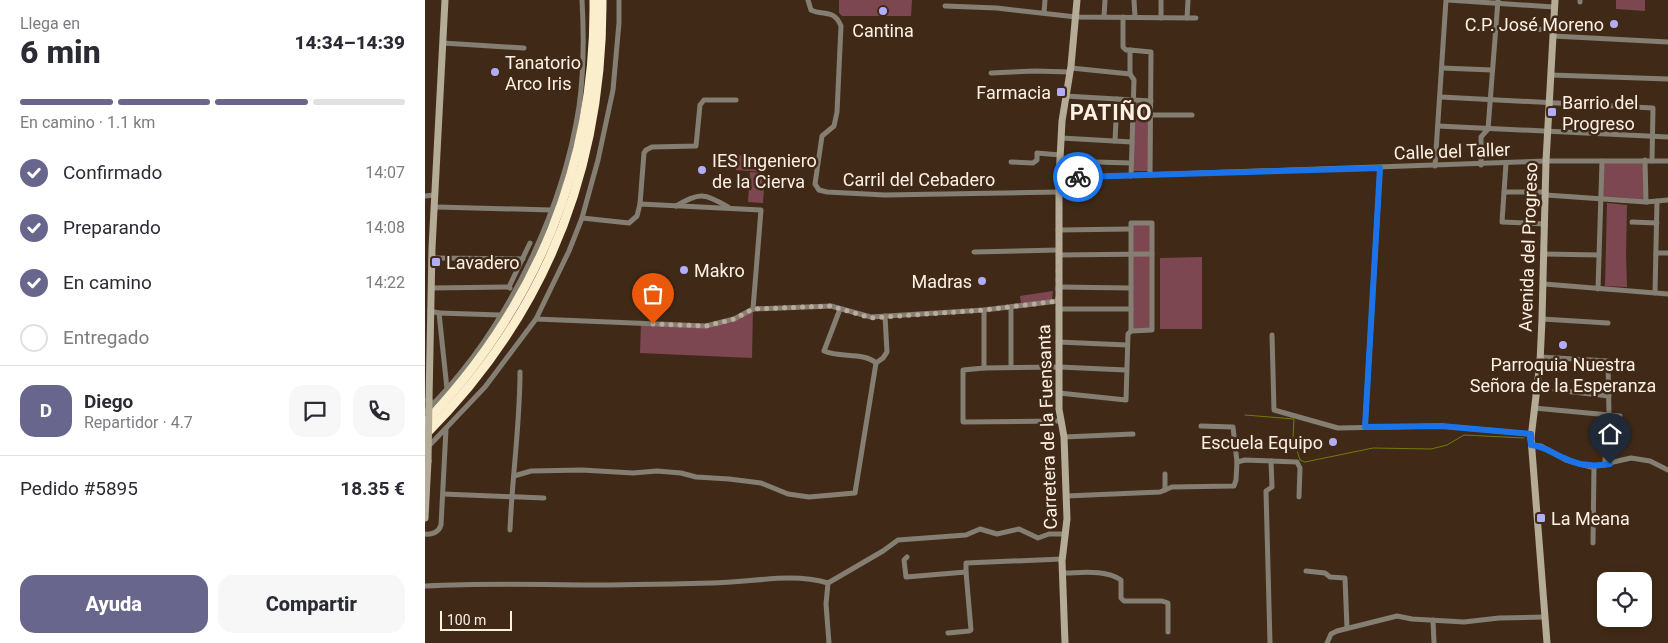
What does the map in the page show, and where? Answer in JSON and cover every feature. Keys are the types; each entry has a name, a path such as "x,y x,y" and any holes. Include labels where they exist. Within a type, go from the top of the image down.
{"highway":[{"path":"425,423 459,386 503,327 527,285 553,230 574,166 587,108 593,45 594,0"},
{"path":"425,435 459,398 497,350 535,289 560,233 580,176 592,127 600,65 602,0"}],"main road":[{"path":"425,518 429,400 428,308 431,288 434,195 445,0"},
{"name":"Carretera de la Fuensanta","path":"1065,643 1062,559 1066,534 1066,496 1059,393 1058,230 1061,138 1077,0"},
{"name":"Avenida del Progreso","path":"1547,643 1531,434 1540,356 1544,284 1546,161 1554,3"}],"street":[{"path":"425,412 447,390 481,345 500,315 525,270 551,210 569,156 579,106 584,40 582,0"},
{"path":"425,451 485,387 536,319 569,251 582,218 598,160 613,90 619,24 619,0"},
{"name":"Carril del Cebadero","path":"808,0 811,10 818,13 831,14 837,18 841,26 837,112 834,126 822,136 815,184 819,190 885,195 1059,192"},
{"path":"1044,13 1045,0"},
{"path":"1104,17 1105,0"},
{"path":"1134,0 1135,18"},
{"path":"1161,0 1161,18"},
{"path":"1187,18 1188,0"},
{"path":"1435,166 1447,0 1554,3"},
{"path":"1481,165 1481,137 1488,129 1498,1"},
{"path":"945,6 997,8 1075,17 1196,18"},
{"path":"1123,17 1123,47 1125,50 1151,52 1150,175"},
{"path":"1516,28 1553,33 1668,42"},
{"path":"443,43 524,48"},
{"path":"1130,50 1130,74 1134,80 1131,176"},
{"path":"1442,68 1493,70"},
{"path":"991,73 1070,70 1130,74"},
{"path":"1551,75 1668,79"},
{"path":"1065,96 1151,101"},
{"path":"1441,97 1653,108 1652,160"},
{"path":"1115,140 1117,99"},
{"path":"582,218 629,223 637,216 640,204 644,153 646,150 652,147 696,146 700,105 704,100 736,100"},
{"path":"1151,115 1191,115"},
{"path":"1437,126 1668,137"},
{"path":"1061,138 1132,142"},
{"path":"1011,162 1033,163 1037,160 1037,153 1060,158 1131,163"},
{"path":"1598,289 1602,160"},
{"path":"1645,160 1645,202"},
{"name":"Calle del Taller","path":"1059,178 1481,165 1546,161 1668,161"},
{"path":"1506,163 1501,222 1545,224"},
{"path":"1365,427 1380,168"},
{"path":"1504,192 1645,202 1668,200"},
{"path":"425,196 434,195"},
{"path":"676,206 689,198 702,195 729,208"},
{"path":"1655,293 1657,201"},
{"path":"640,204 761,210 753,309"},
{"path":"437,207 551,210"},
{"path":"1632,222 1657,223"},
{"path":"1059,393 1125,400 1127,334 1131,330 1131,223 1152,223 1152,330 1131,330"},
{"path":"1058,230 1131,229"},
{"path":"509,287 530,242"},
{"path":"974,252 1152,254"},
{"path":"1656,253 1668,253"},
{"path":"1545,254 1599,255"},
{"path":"431,258 523,259"},
{"path":"519,267 525,270"},
{"path":"1544,284 1668,294"},
{"path":"431,288 509,287 515,290"},
{"path":"1058,287 1131,288"},
{"path":"536,319 706,326 734,319 753,309 831,306 871,318 1058,305 1131,309"},
{"path":"1011,307 1011,368"},
{"path":"428,308 439,313 500,315"},
{"path":"840,308 824,352 833,355 870,358 876,363"},
{"path":"984,310 984,368"},
{"path":"439,313 447,390"},
{"path":"513,476 531,471 582,470 633,473 657,471 761,483 788,494 809,497 855,493 876,363 887,352 885,316"},
{"path":"1542,319 1608,323"},
{"path":"1272,335 1274,410 1338,428 1441,426 1531,434"},
{"path":"1058,342 1127,345"},
{"path":"1540,356 1608,361 1609,415 1606,424 1605,464"},
{"path":"1061,421 963,422 963,370 968,368 1059,367 1126,370"},
{"path":"510,530 511,497 520,404 520,372"},
{"path":"1555,390 1609,396"},
{"path":"1534,408 1620,416"},
{"path":"1066,496 1160,492 1172,488 1234,486 1237,462 1233,427 1201,426"},
{"path":"425,534 430,535 440,529 446,429"},
{"path":"1063,437 1133,434"},
{"path":"1531,445 1541,446 1566,460 1594,466 1631,458 1650,461 1668,470"},
{"path":"1237,462 1245,460 1297,462 1301,468 1299,497"},
{"path":"1270,643 1266,491 1272,487 1271,461"},
{"path":"1593,543 1594,466"},
{"path":"1165,474 1165,490"},
{"path":"443,494 544,498"},
{"path":"829,643 826,604 829,582 883,551 898,540 967,535 980,529 997,534 1019,529 1038,538 1049,534 1066,534"},
{"path":"907,557 904,560 906,577 966,572"},
{"path":"948,633 971,630 966,563 1062,559"},
{"path":"1306,571 1325,573 1329,577 1345,578 1347,628"},
{"path":"1062,573 1103,573 1113,575 1121,580 1121,598 1124,601 1163,600 1168,603 1167,632"},
{"path":"425,586 716,583 768,578 817,579 829,582"},
{"path":"1327,643 1331,634 1347,628 1397,616 1464,622 1545,617"},
{"path":"1433,620 1434,643"}],"shaded area":[{"path":"839,0 912,0 911,16 842,16 839,13"},
{"path":"1616,0 1645,0 1645,11 1616,9"},
{"path":"1133,103 1151,104 1150,171 1131,171"},
{"path":"737,155 765,157 765,172 736,170"},
{"path":"1645,160 1646,201 1601,199 1602,161"},
{"path":"750,172 765,173 763,203 748,202"},
{"path":"1607,203 1627,205 1627,287 1605,286"},
{"path":"1131,223 1152,223 1152,330 1131,331"},
{"path":"1202,257 1202,329 1160,329 1160,258"},
{"path":"1053,291 1052,300 1021,303 1020,296"},
{"path":"753,309 752,358 640,353 641,323 706,326 734,319"}],"waterway":[{"path":"1245,415 1294,419 1293,438 1300,460 1305,462 1373,448 1431,449 1447,445 1464,435 1524,438"}],"way so far":[{"path":"653,324 706,326 734,319 753,309 831,306 871,318 984,310 1058,301 1059,178 1078,177"}],"place":[{"name":"Cantina","path":"883,11"},
{"name":"C.P. José Moreno","path":"1614,24"},
{"name":"Tanatorio Arco Iris","path":"495,72"},
{"name":"Farmacia","path":"1061,92"},
{"name":"Barrio del Progreso","path":"1552,112"},
{"name":"IES Ingeniero de la Cierva","path":"702,170"},
{"name":"Lavadero","path":"436,262"},
{"name":"Makro","path":"684,270"},
{"name":"Madras","path":"982,281"},
{"name":"Parroquia Nuestra Señora de la Esperanza","path":"1563,345"},
{"name":"Escuela Equipo","path":"1333,442"},
{"name":"La Meana","path":"1541,518"}],"district":[{"name":"PATIÑO","path":"1111,112"}],"route":[{"path":"1078,177 1380,168 1365,427 1441,426 1531,434 1531,445 1541,446 1566,460 1591,467 1610,464"}]}
